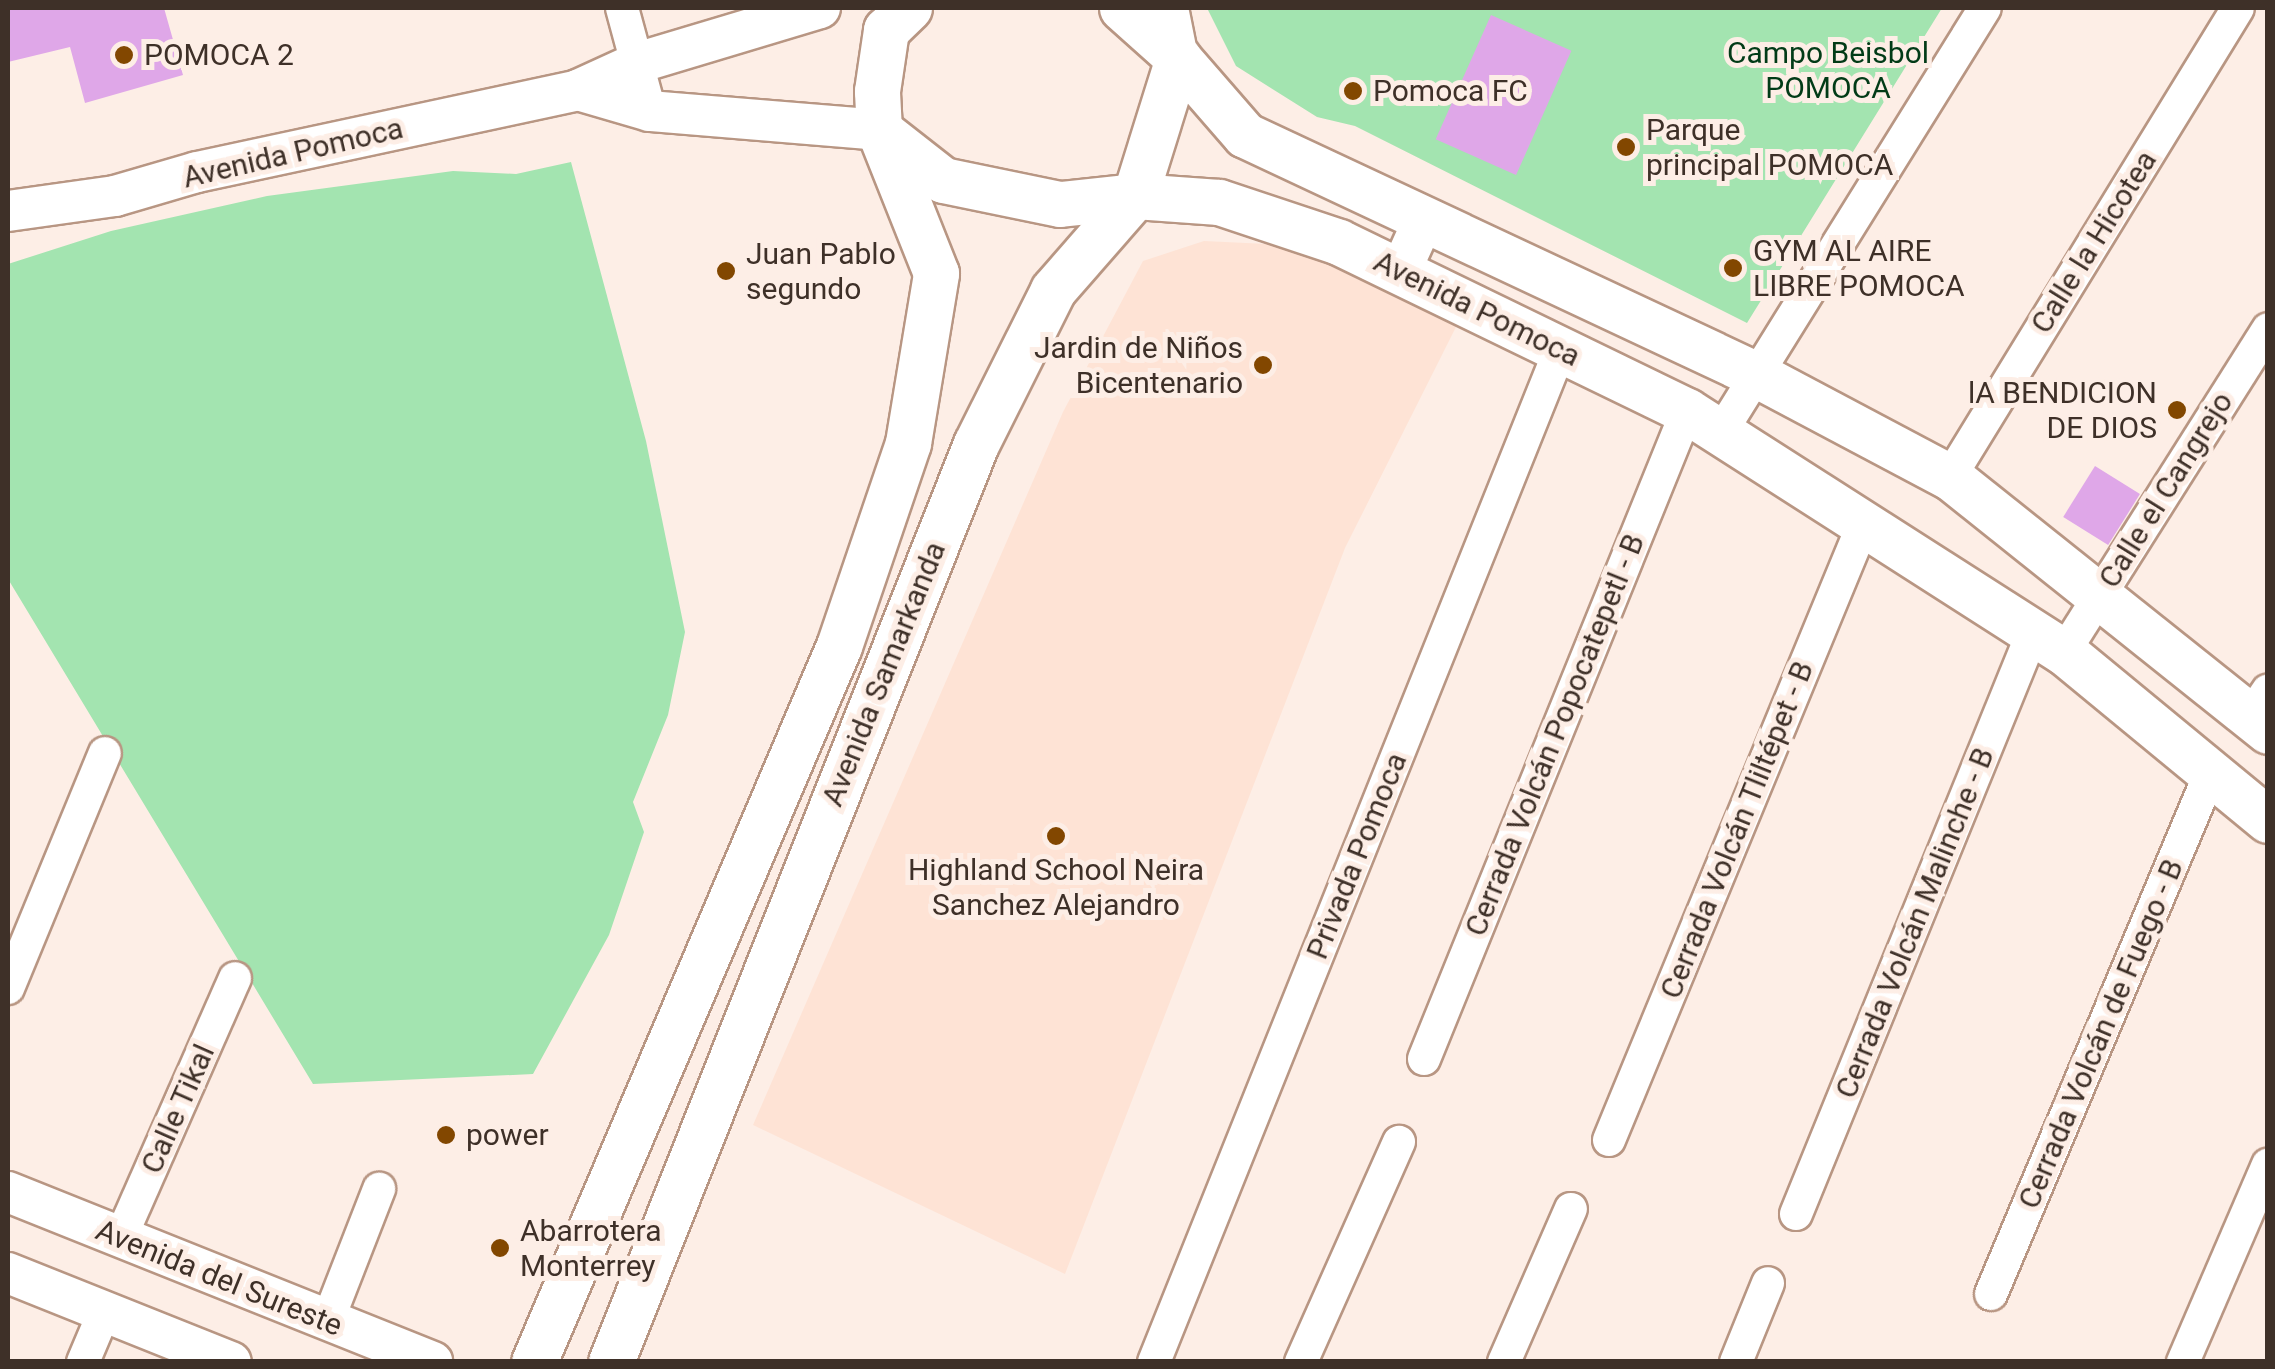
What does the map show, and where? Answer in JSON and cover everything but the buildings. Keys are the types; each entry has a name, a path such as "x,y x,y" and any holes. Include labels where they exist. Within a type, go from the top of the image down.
{"main road":[{"name":"Avenida Samarkanda","path":"534,1362 706,950 839,646 908,442 936,273 879,130 886,30 908,8"},
{"name":"Avenida Pomoca","path":"1122,8 1178,58 1244,135 1757,375 1950,477 2099,596 2262,713"},
{"name":"Avenida Samarkanda","path":"611,1362 976,444 1053,290 1134,196 1178,58"},
{"name":"Avenida Pomoca","path":"879,130 943,180 1060,204 1134,196 1219,202 1339,242 1560,350 1704,422 1866,520 2048,642 2268,820"},
{"path":"706,950 764,975"}],"street":[{"path":"622,8 650,110"},
{"name":"Avenida Pomoca","path":"8,211 115,196 578,90 637,62 820,8"},
{"name":"Avenida Samarkanda","path":"1168,8 1178,58"},
{"name":"Cerrada Volcán Popocatepetl - B","path":"1424,1059 1704,422 1757,375 1985,8"},
{"name":"Calle la Hicotea","path":"1950,477 2238,8"},
{"name":"Avenida Pomoca","path":"578,90 650,110 879,130"},
{"path":"1400,272 1424,219"},
{"name":"Calle el Cangrejo","path":"2048,642 2099,596 2268,329"},
{"name":"Privada Pomoca","path":"1154,1362 1560,350"},
{"name":"Cerrada Volcán Tliltépet - B","path":"1609,1140 1866,520"},
{"name":"Cerrada Volcán Malinche - B","path":"1796,1214 2048,642"},
{"path":"8,988 105,753"},
{"name":"Cerrada Volcán de Fuego - B","path":"1992,1294 2210,774"},
{"name":"Calle Tikal","path":"120,1240 235,978"},
{"path":"1301,1362 1399,1142"},
{"path":"2183,1362 2268,1165"},
{"path":"328,1320 380,1189"},
{"name":"Avenida del Sureste","path":"8,1192 432,1362"},
{"path":"1504,1362 1570,1209"},
{"path":"8,1273 231,1362"},
{"path":"1736,1362 1768,1283"},
{"path":"83,1362 105,1310"}],"shaded area":[{"name":"Highland School Neira Sanchez Alejandro","path":"1204,241 1306,246 1461,317 1345,548 1065,1274 753,1125 1063,412 1143,261"}],"green space":[{"name":"Parque principal POMOCA","path":"1207,8 1942,8 1747,323 1355,126 1317,117 1236,66"},
{"path":"571,162 646,441 685,632 668,715 633,802 644,832 609,935 533,1074 313,1084 8,579 8,264 111,231 267,196 453,171 516,174"}],"place":[{"name":"POMOCA 2","path":"124,55"},
{"name":"Pomoca FC","path":"1353,91"},
{"name":"Parque principal POMOCA","path":"1626,147"},
{"name":"GYM AL AIRE LIBRE POMOCA","path":"1733,268"},
{"name":"Juan Pablo segundo","path":"726,271"},
{"name":"Jardin de Niños Bicentenario","path":"1263,365"},
{"name":"lA BENDICION DE DIOS","path":"2177,410"},
{"name":"Highland School Neira Sanchez Alejandro","path":"1056,836"},
{"name":"power","path":"446,1135"},
{"name":"Abarrotera Monterrey","path":"500,1248"}],"park label":[{"name":"Campo Beisbol POMOCA","path":"1828,70"}]}
